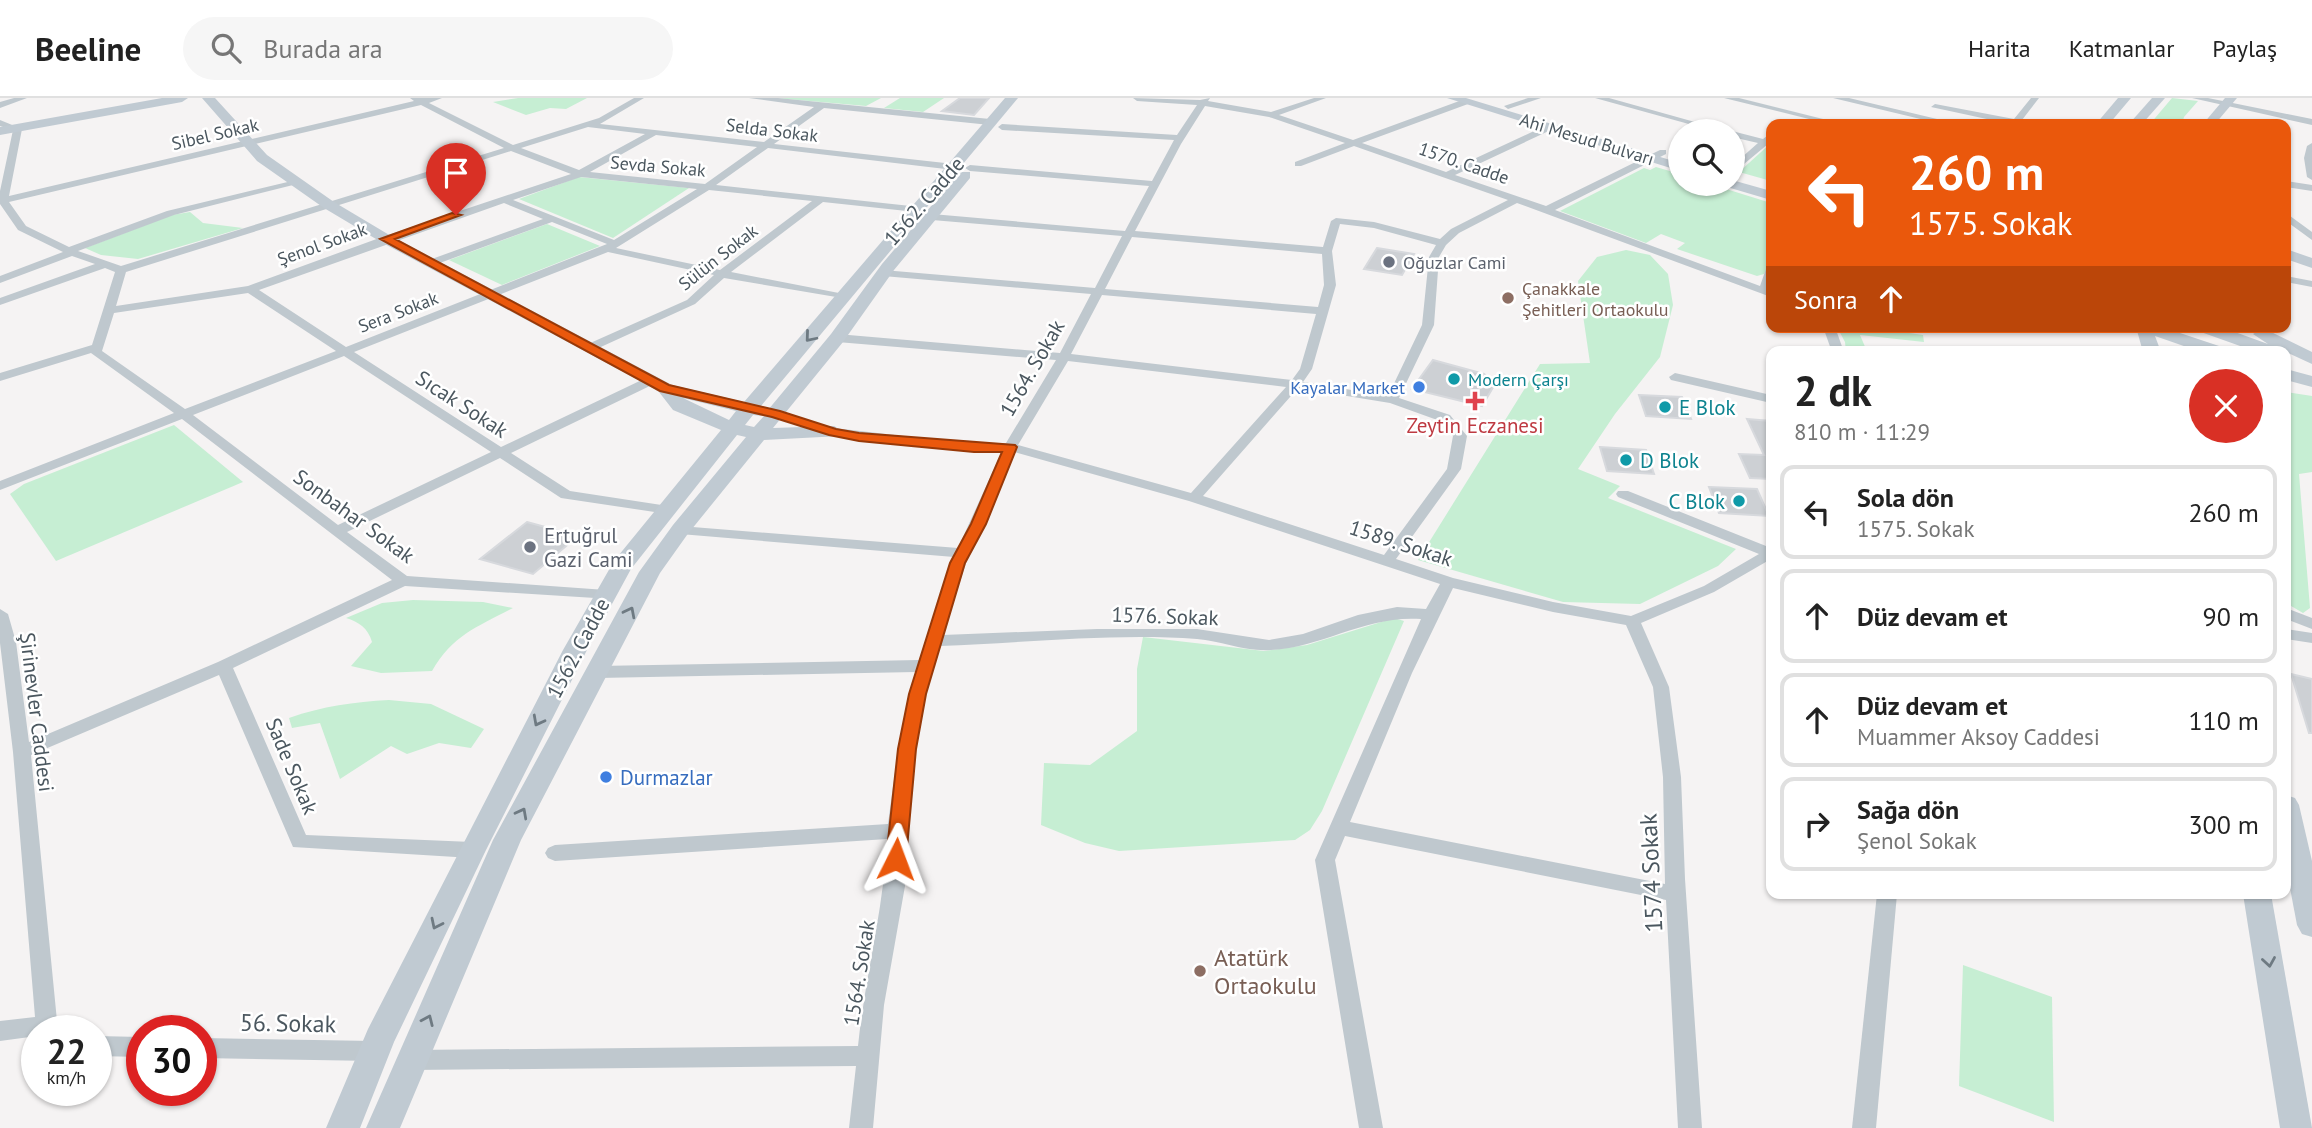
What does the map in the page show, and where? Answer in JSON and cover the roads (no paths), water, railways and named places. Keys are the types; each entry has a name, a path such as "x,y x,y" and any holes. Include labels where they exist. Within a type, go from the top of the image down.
{"main road":[{"path":"0,131 182,98"},
{"path":"194,98 207,98 262,158 332,206 386,239 659,384 834,432"},
{"name":"1562. Cadde","path":"343,1128 374,1051 472,850 622,566 749,408 844,297 924,213 962,168 1013,98"},
{"name":"1562. Cadde","path":"996,124 1030,98"},
{"name":"Ahi Mesud Bulvarı","path":"1483,98 1668,160"},
{"path":"2106,119 2125,98"},
{"path":"2140,119 2159,98"},
{"name":"Ahi Mesud Bulvarı","path":"1459,100 1550,127 1668,156"},
{"path":"2199,119 2222,100"},
{"path":"2212,119 2222,100"},
{"path":"1745,176 1766,182"},
{"path":"1745,188 1766,194"},
{"name":"1562. Cadde","path":"383,1128 507,840 650,572 680,530 837,338 924,213"},
{"path":"2291,261 2312,266"},
{"path":"2160,333 2193,346"},
{"path":"2221,333 2257,346"},
{"path":"2260,333 2286,346"},
{"path":"2291,348 2312,359"},
{"path":"2291,376 2312,382"},
{"path":"2291,385 2312,388"},
{"path":"2291,828 2312,925"}],"street":[{"path":"0,105 23,98"},
{"name":"Sibel Sokak","path":"2,201 416,100 438,98"},
{"path":"0,122 18,129 2,201 22,228 69,252 121,270 602,120 640,98"},
{"path":"753,98 996,124 1180,138"},
{"path":"870,110 889,98"},
{"name":"1570. Cadde","path":"1137,98 1204,101 1271,115 1547,210 1766,292"},
{"path":"1271,115 1322,98"},
{"path":"1508,106 1537,98"},
{"path":"1599,98 1678,119"},
{"path":"1841,98 1922,119"},
{"path":"2017,119 2035,98"},
{"path":"2196,98 2312,116"},
{"path":"1734,99 1816,119"},
{"name":"Sevda Sokak","path":"416,100 514,149 580,174 709,186 924,213 1327,251"},
{"path":"1297,164 1459,100"},
{"path":"2222,100 2312,122"},
{"name":"1564. Sokak","path":"861,1128 873,1005 895,886 897,831 907,749 917,694 963,553 1010,447 1064,357 1128,232 1157,184 1180,138 1204,101"},
{"path":"1936,103 1998,119"},
{"name":"Sera Sokak","path":"0,486 611,247 709,186 822,105"},
{"path":"1787,119 1792,114"},
{"name":"Selda Sokak","path":"586,125 962,168 1157,184"},
{"path":"1446,176 1550,127"},
{"name":"Şenol Sokak","path":"109,310 250,289 386,239 580,174 654,133"},
{"path":"1745,136 1766,139"},
{"path":"1745,160 1766,141"},
{"path":"2312,146 2309,158 2312,177"},
{"path":"1547,210 1658,155"},
{"path":"0,280 171,213 296,183"},
{"path":"2291,185 2312,188"},
{"path":"503,199 611,247 722,274 844,297"},
{"name":"Sülün Sokak","path":"592,347 691,302 722,274 820,200"},
{"path":"1392,400 1428,325 1434,257 1442,243 1455,231 1516,200"},
{"path":"433,262 551,219"},
{"path":"2291,220 2312,237"},
{"path":"1194,498 1306,369 1330,285 1327,251 1336,221 1374,225 1442,243"},
{"path":"2291,256 2312,266"},
{"path":"0,302 106,264"},
{"path":"0,377 97,347 121,270"},
{"path":"883,274 1321,311"},
{"path":"2291,280 2312,284"},
{"name":"Sıcak Sokak","path":"250,289 566,495 668,510"},
{"path":"837,338 1064,357 1295,384 1392,400 1445,418 1460,436 1454,469 1388,560"},
{"name":"Sonbahar Sokak","path":"97,347 96,352 185,415 403,581 606,595"},
{"path":"2291,358 2312,365"},
{"path":"1675,377 1766,397"},
{"path":"337,531 500,453 659,384 680,406 733,428 759,435 834,432"},
{"name":"1589. Sokak","path":"834,432 974,448 1010,447 1194,498 1449,582 1553,607 1632,621"},
{"path":"1623,494 1766,551"},
{"path":"680,530 963,553"},
{"path":"1632,621 1709,589 1766,556"},
{"path":"22,752 224,666 403,581"},
{"path":"1371,1128 1325,860 1431,614 1449,582"},
{"name":"1576. Sokak","path":"935,641 1097,634 1197,634 1269,645 1305,639 1364,619 1397,612 1431,614"},
{"name":"Şirinevler Caddesi","path":"0,614 22,752 45,1015"},
{"path":"2291,615 2312,624"},
{"name":"1574 Sokak","path":"1632,621 1661,688 1672,777 1690,1128"},
{"path":"2291,636 2312,639"},
{"name":"Sade Sokak","path":"224,666 300,842 472,850"},
{"path":"598,672 927,666"},
{"path":"1339,827 1676,894"},
{"path":"555,853 897,831"},
{"path":"1864,1128 1887,899"},
{"path":"2258,899 2297,1128"},
{"path":"0,1031 21,1030"},
{"name":"56. Sokak","path":"217,1048 374,1051"},
{"path":"411,1060 868,1056"}],"place":[{"name":"Oğuzlar Cami","path":"1389,262"},
{"name":"Çanakkale Şehitleri Ortaokulu","path":"1508,298"},
{"name":"Modern Çarşı","path":"1454,379"},
{"name":"Kayalar Market","path":"1419,387"},
{"name":"Zeytin Eczanesi","path":"1475,401"},
{"name":"E Blok","path":"1665,407"},
{"name":"D Blok","path":"1626,460"},
{"name":"C Blok","path":"1739,501"},
{"name":"Ertuğrul Gazi Cami","path":"530,547"},
{"name":"Durmazlar","path":"606,777"},
{"name":"Atatürk Ortaokulu","path":"1200,971"}]}
